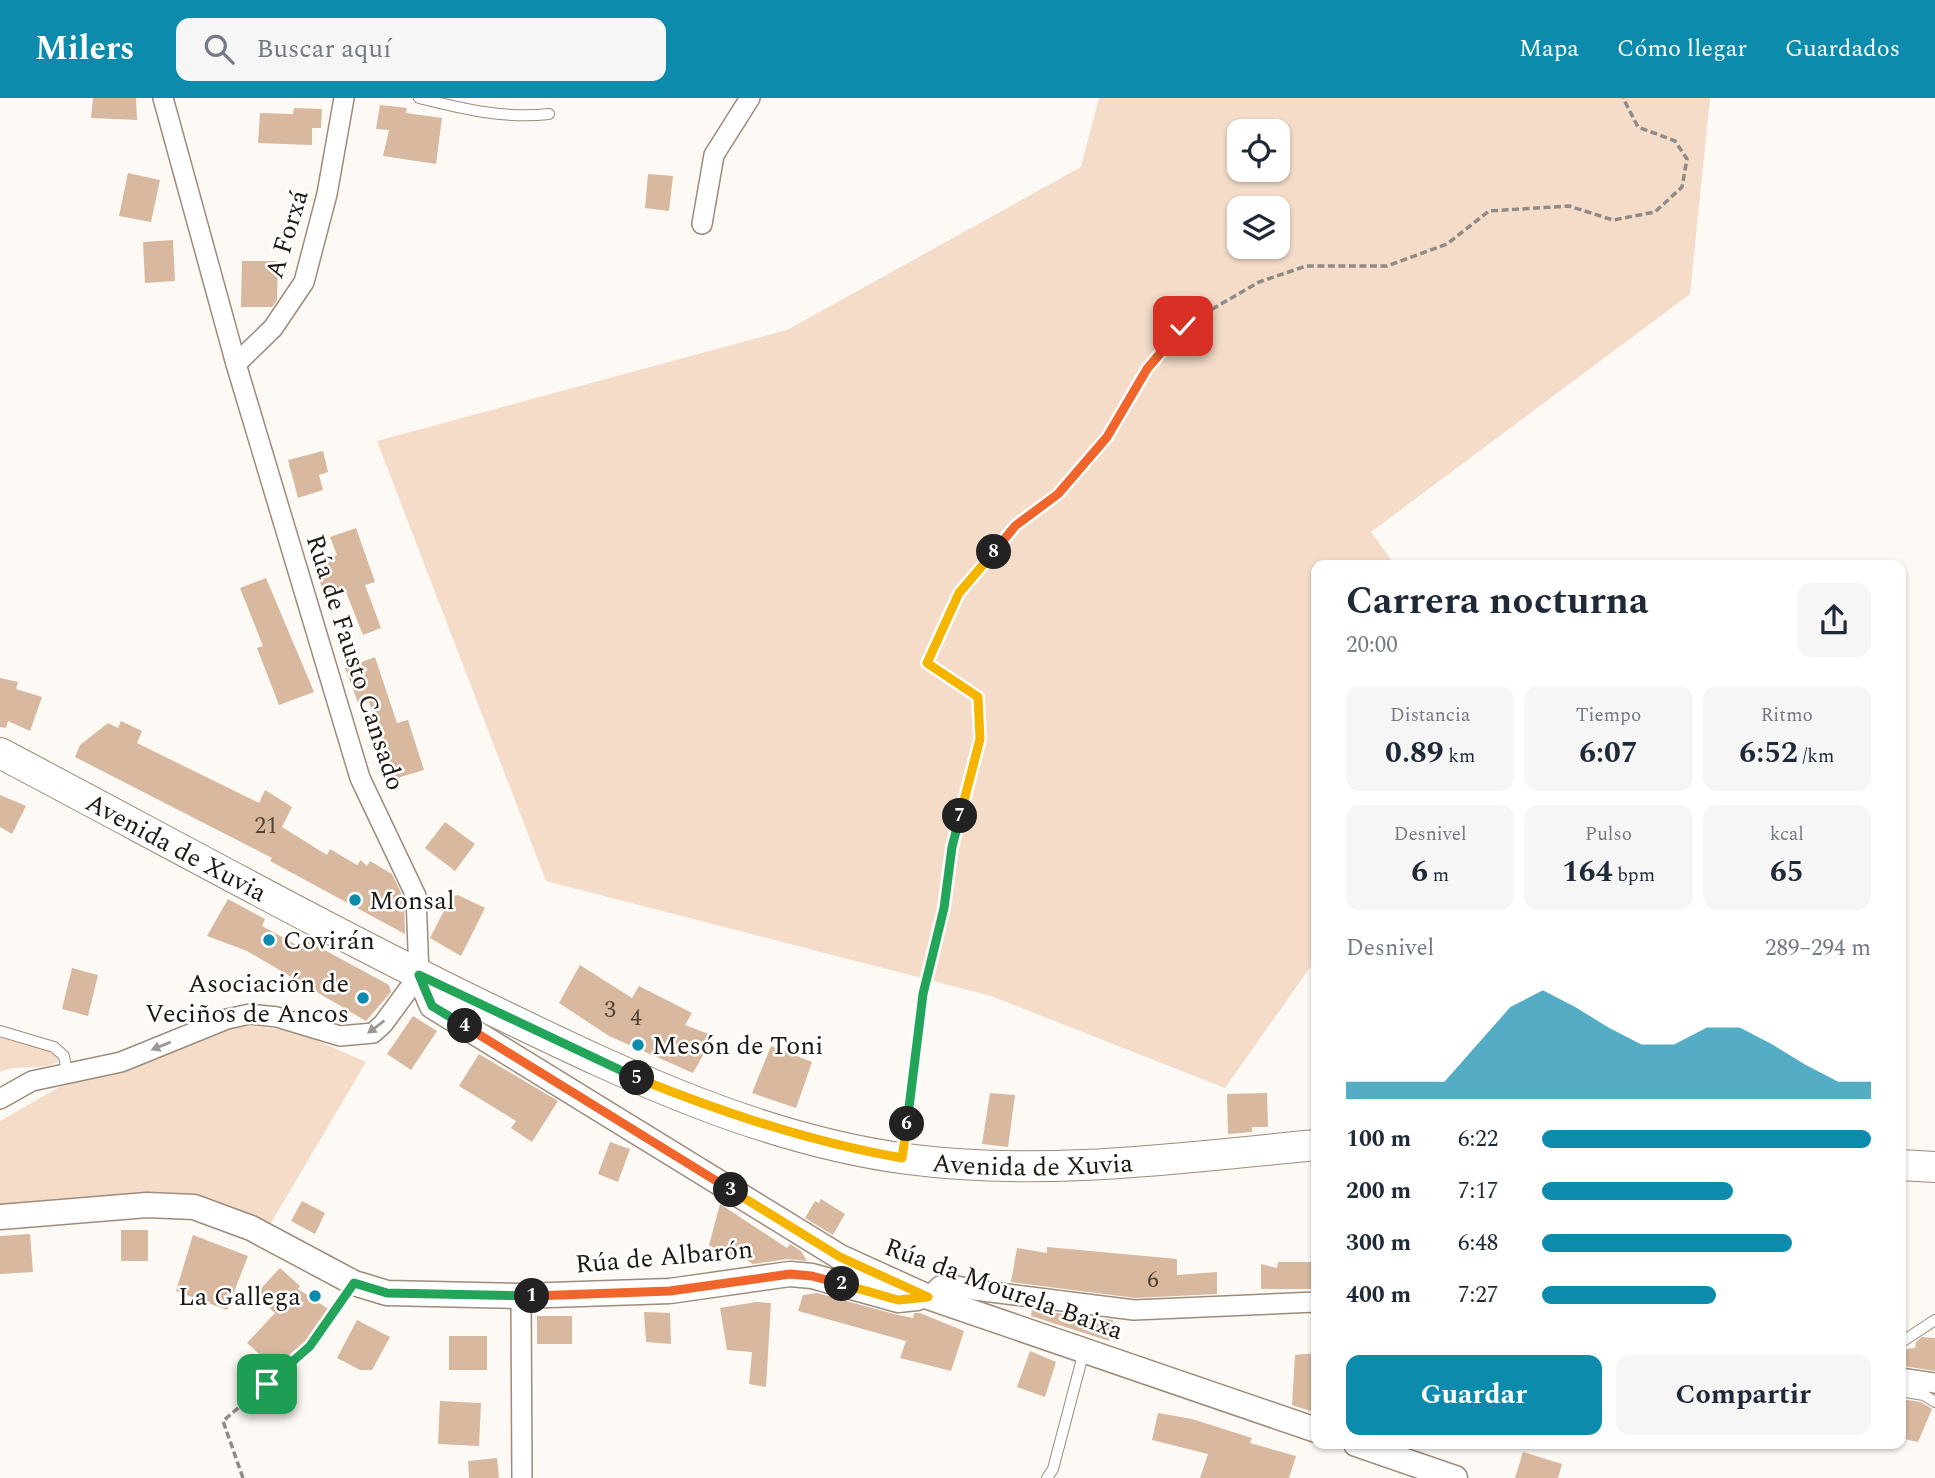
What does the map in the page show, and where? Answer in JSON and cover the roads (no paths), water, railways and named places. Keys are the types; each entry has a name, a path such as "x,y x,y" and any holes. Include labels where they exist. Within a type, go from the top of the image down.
{"main road":[{"name":"Avenida de Xuvia","path":"0,753 419,975 604,1064 691,1100 807,1138 902,1158 976,1165 1104,1165 1311,1145"},
{"path":"1906,1166 1935,1167"}],"street":[{"name":"Rúa de Fausto Cansado","path":"163,98 236,364 360,778 416,896 419,975"},
{"name":"A Forxá","path":"236,364 273,328 304,282 327,194 344,98"},
{"path":"702,224 714,155 750,98"},
{"path":"0,1099 33,1081 121,1062 227,1019 250,1014 277,1017 340,1036 361,1037 373,1033 383,1024 419,975"},
{"name":"Rúa da Mourela Baixa","path":"419,975 432,1006 840,1257 928,1297 1311,1428"},
{"name":"Rúa de Albarón","path":"0,1217 147,1205 194,1207 251,1227 354,1283 387,1293 521,1296 670,1291 790,1274 812,1276 898,1300 928,1297"},
{"path":"928,1297 940,1286 948,1284 975,1290 1134,1310 1311,1302"},
{"path":"521,1296 522,1478"},
{"path":"1906,1379 1935,1383"},
{"path":"1371,1449 1455,1478"}],"lane":[{"path":"419,98 483,113 519,118 549,114"},
{"path":"0,1031 54,1047 64,1056 67,1073"},
{"path":"1906,1339 1935,1320"},
{"path":"1047,1478 1053,1469 1084,1350"},
{"path":"1906,1392 1924,1395 1935,1402"}],"place":[{"name":"Monsal","path":"355,900"},
{"name":"Covirán","path":"269,940"},
{"name":"Asociación de Veciños de Ancos","path":"363,998"},
{"name":"Mesón de Toni","path":"638,1045"},
{"name":"La Gallega","path":"315,1296"}]}
